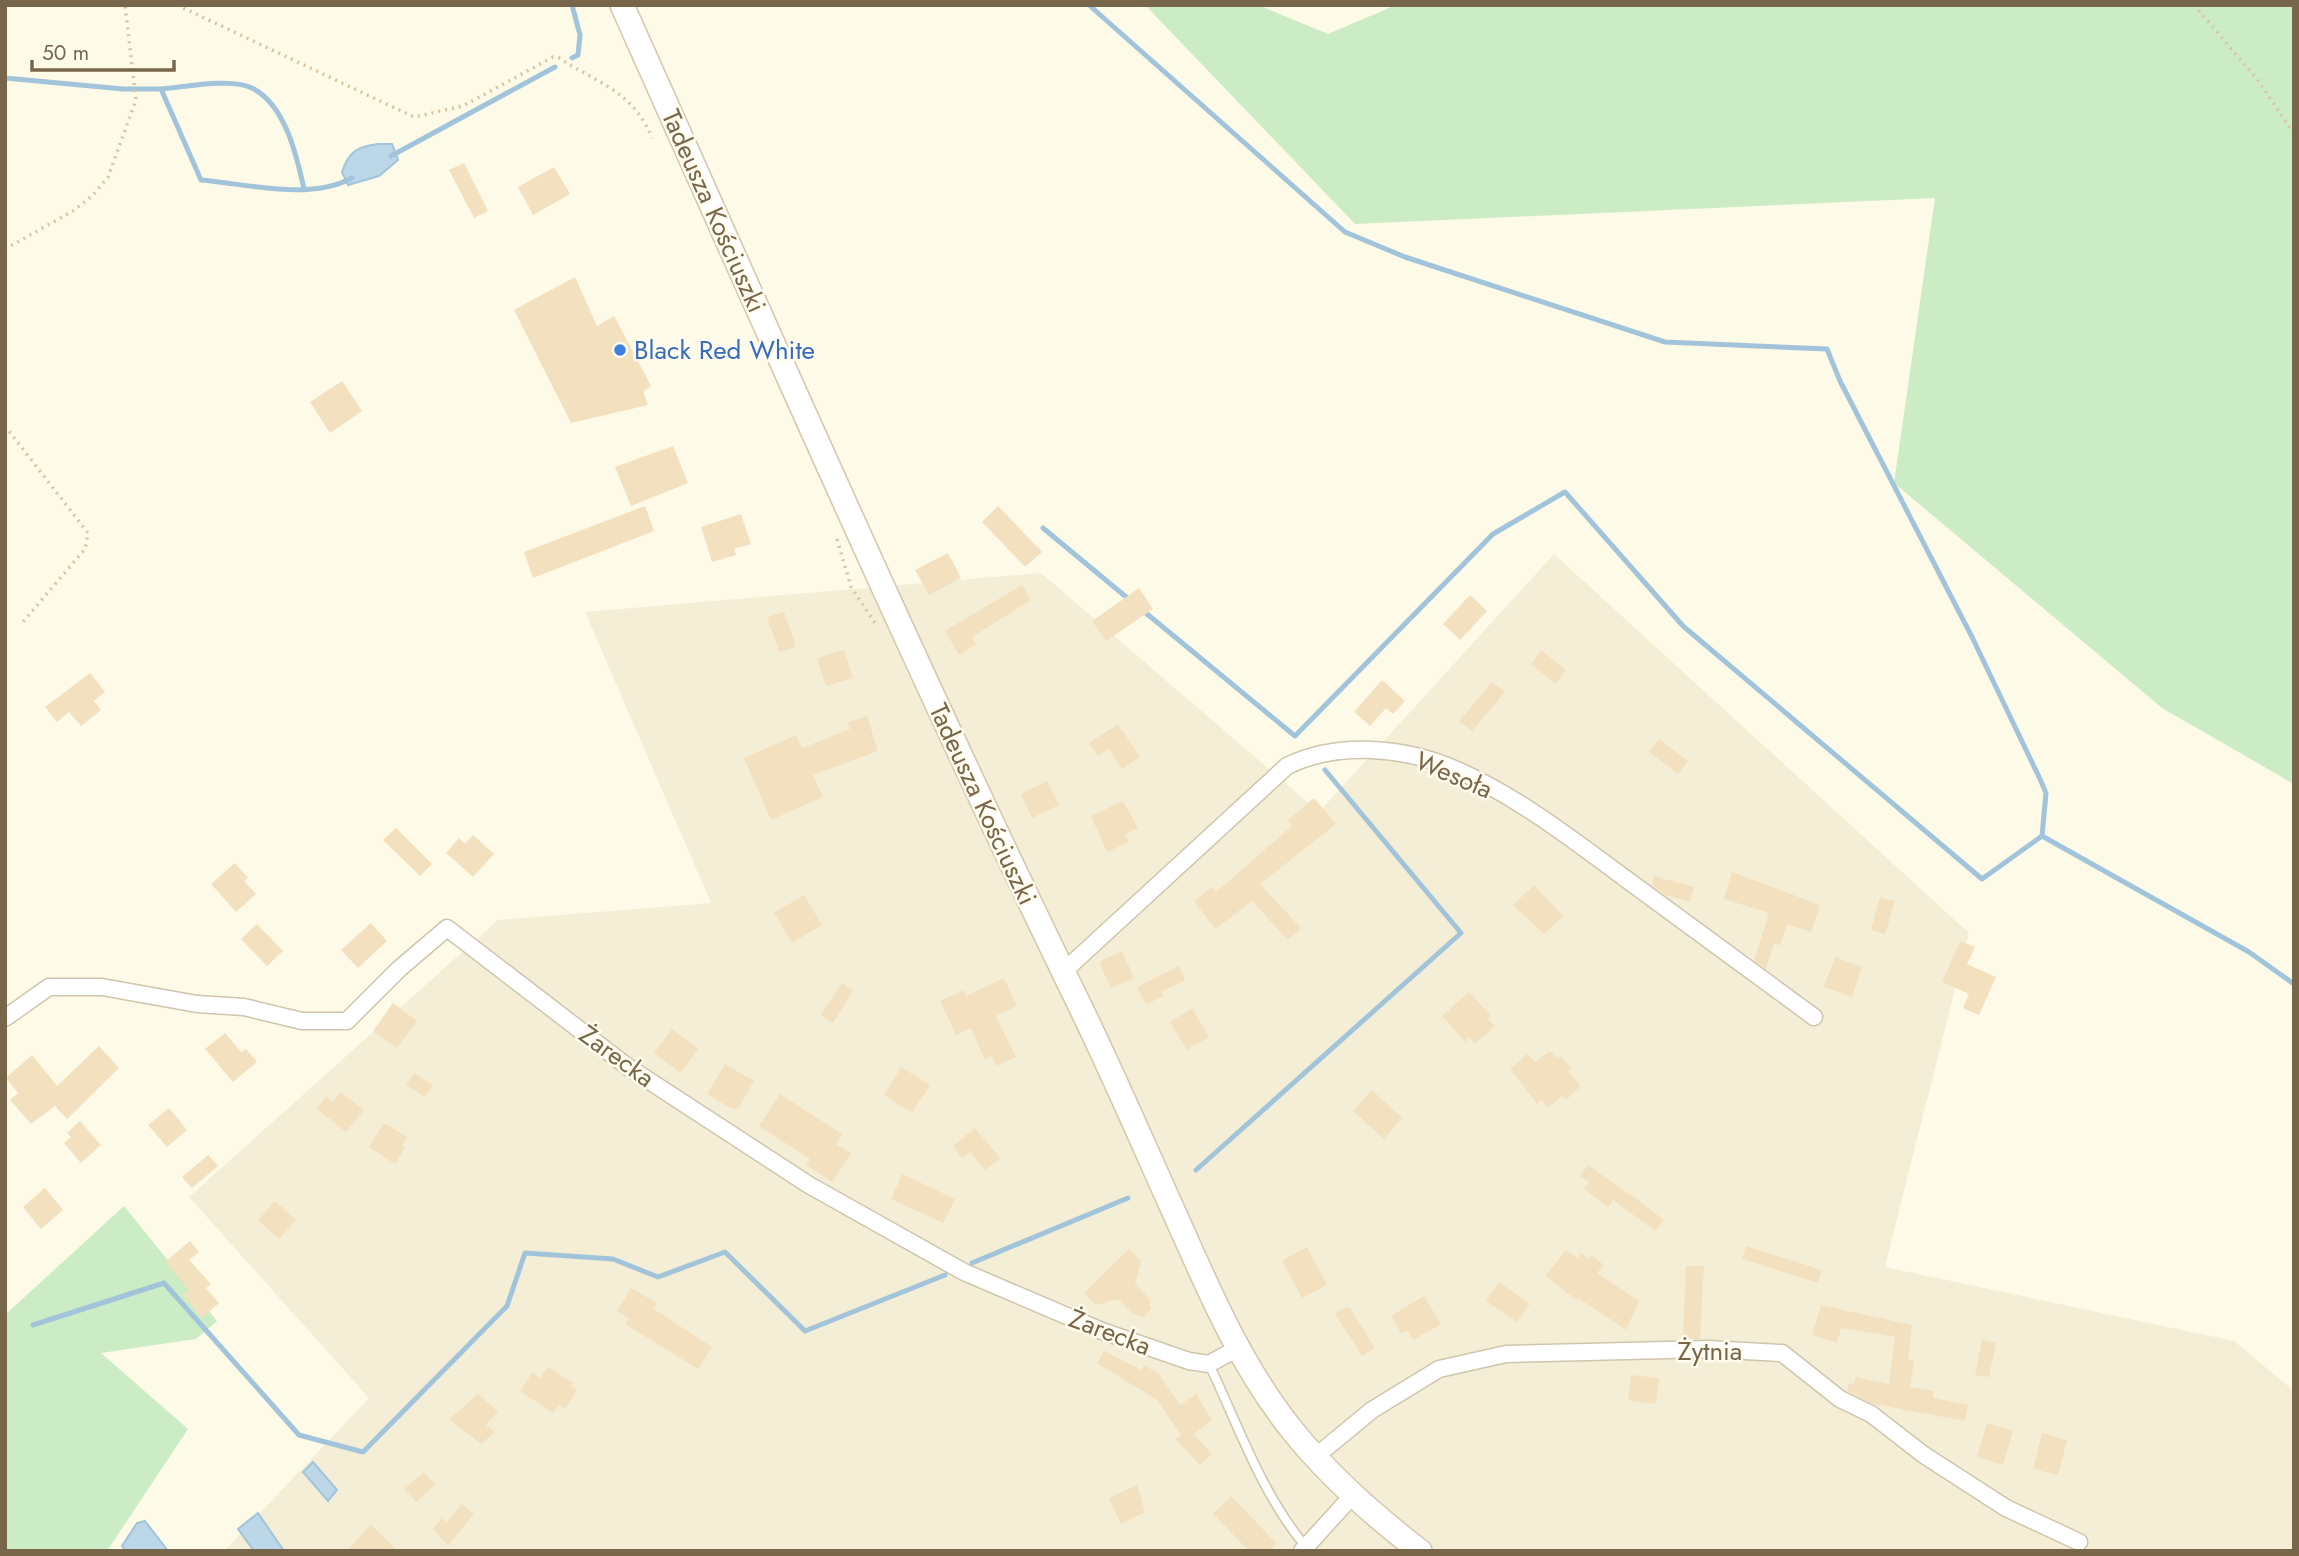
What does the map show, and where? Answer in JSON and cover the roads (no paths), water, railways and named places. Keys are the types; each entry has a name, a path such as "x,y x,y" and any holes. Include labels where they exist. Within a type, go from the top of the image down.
{"main road":[{"name":"Tadeusza Kościuszki","path":"622,5 910,648 1238,1348 1277,1409 1315,1457 1353,1495 1420,1551"}],"street":[{"name":"Wesoła","path":"1063,972 1287,766 1305,757 1339,749 1406,754 1456,770 1544,819 1814,1017"},
{"name":"Żarecka","path":"5,1018 49,987 102,987 197,1004 244,1007 302,1021 347,1021 447,928 628,1067 809,1185 964,1272 1102,1331 1189,1361 1209,1364"},
{"path":"1209,1364 1238,1348"},
{"name":"Żytnia","path":"1315,1457 1373,1410 1439,1369 1506,1354 1709,1349 1782,1353 1840,1399 1871,1414 1924,1455 2006,1508 2079,1542"},
{"path":"1304,1549 1353,1495"}],"lane":[{"path":"1209,1364 1266,1486 1304,1549"}],"water":[{"path":"392,144 398,160 379,176 348,185 342,172 348,159 359,149"},
{"path":"313,1462 337,1490 328,1501 303,1472"},
{"path":"258,1513 284,1551 254,1551 238,1529"},
{"path":"145,1521 168,1551 126,1551 122,1546 137,1523"}],"waterway":[{"path":"572,5 580,35 578,55 572,58"},
{"path":"1089,5 1345,232 1405,257 1665,342 1827,349 1840,381 1972,637 2040,779 2046,793 2042,836"},
{"path":"391,156 555,67"},
{"path":"5,78 123,89 161,89 201,180 298,190 317,189 352,178"},
{"path":"161,89 222,83 245,85 254,89 265,97 282,120 294,148 304,189"},
{"path":"1141,609 1295,736 1493,534 1565,492 1683,626 1982,879 2042,836 2249,952 2294,984"},
{"path":"1043,528 1131,601"},
{"path":"1196,1170 1461,933 1325,770"},
{"path":"972,1263 1128,1198"},
{"path":"33,1325 164,1283 299,1435 363,1452 507,1306 525,1253 613,1259 658,1277 725,1252 805,1331 945,1275"}],"place":[{"name":"Black Red White","path":"620,350"}]}
